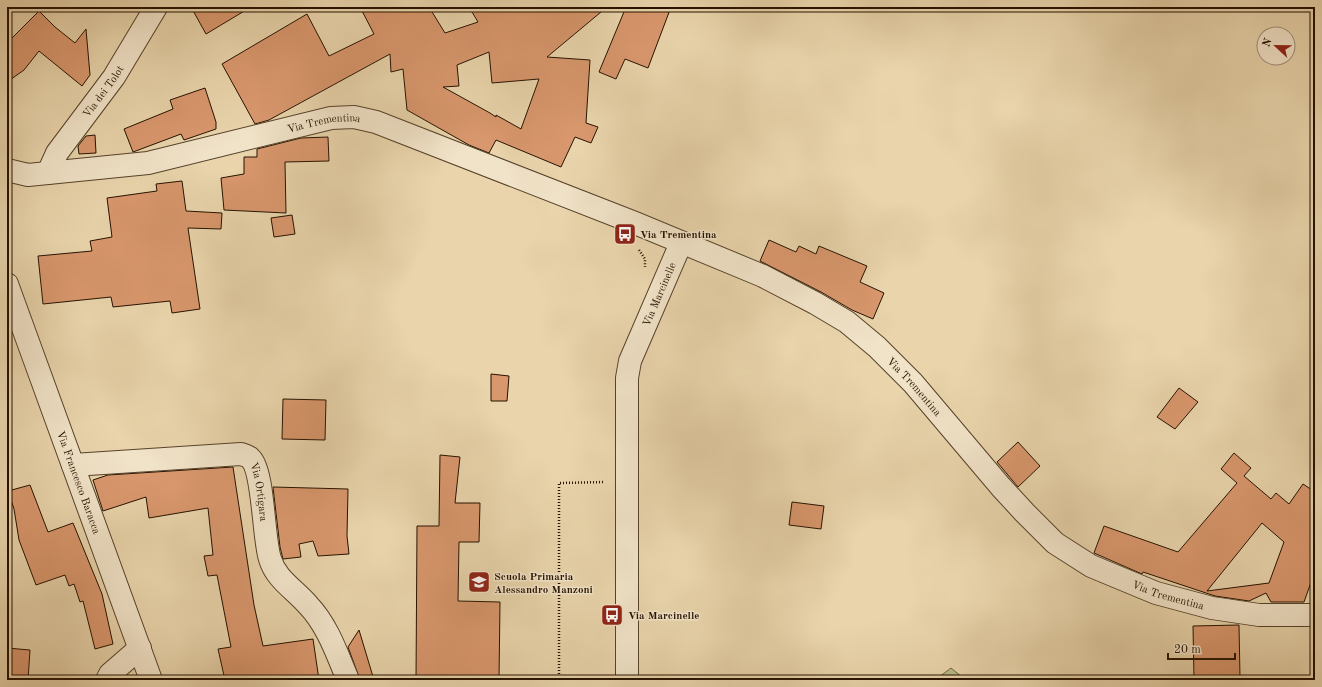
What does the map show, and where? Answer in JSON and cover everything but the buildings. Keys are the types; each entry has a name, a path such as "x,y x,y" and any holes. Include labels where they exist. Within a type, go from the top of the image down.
{"street":[{"name":"Via dei Tolot","path":"48,174 57,153 114,77 156,7"},
{"name":"Via Trementina","path":"7,170 28,175 148,163 331,118 354,117 401,130 635,223 763,276 815,303 847,322 876,347 913,383 1001,487 1055,543 1091,566 1156,593 1212,608 1259,614 1315,616"},
{"name":"Via Marcinelle","path":"627,680 627,378 630,361 681,243"},
{"name":"Via Francesco Baracca","path":"7,284 151,680"},
{"name":"Via Ortigara","path":"72,465 241,454 249,457 254,464 258,480 270,558 279,576 308,604 320,620 333,643 348,680"},
{"path":"107,680 110,674 140,648"}],"path":[{"path":"635,223 628,242 642,254 644,259 644,270"},
{"path":"559,680 559,483 605,483 605,475"}],"green space":[{"path":"951,668 962,677 972,677 972,680 920,680 920,677 939,677"}],"place":[{"name":"Via Trementina","path":"625,234"},
{"name":"Scuola Primaria Alessandro Manzoni","path":"479,582"},
{"name":"Via Marcinelle","path":"612,615"}]}
